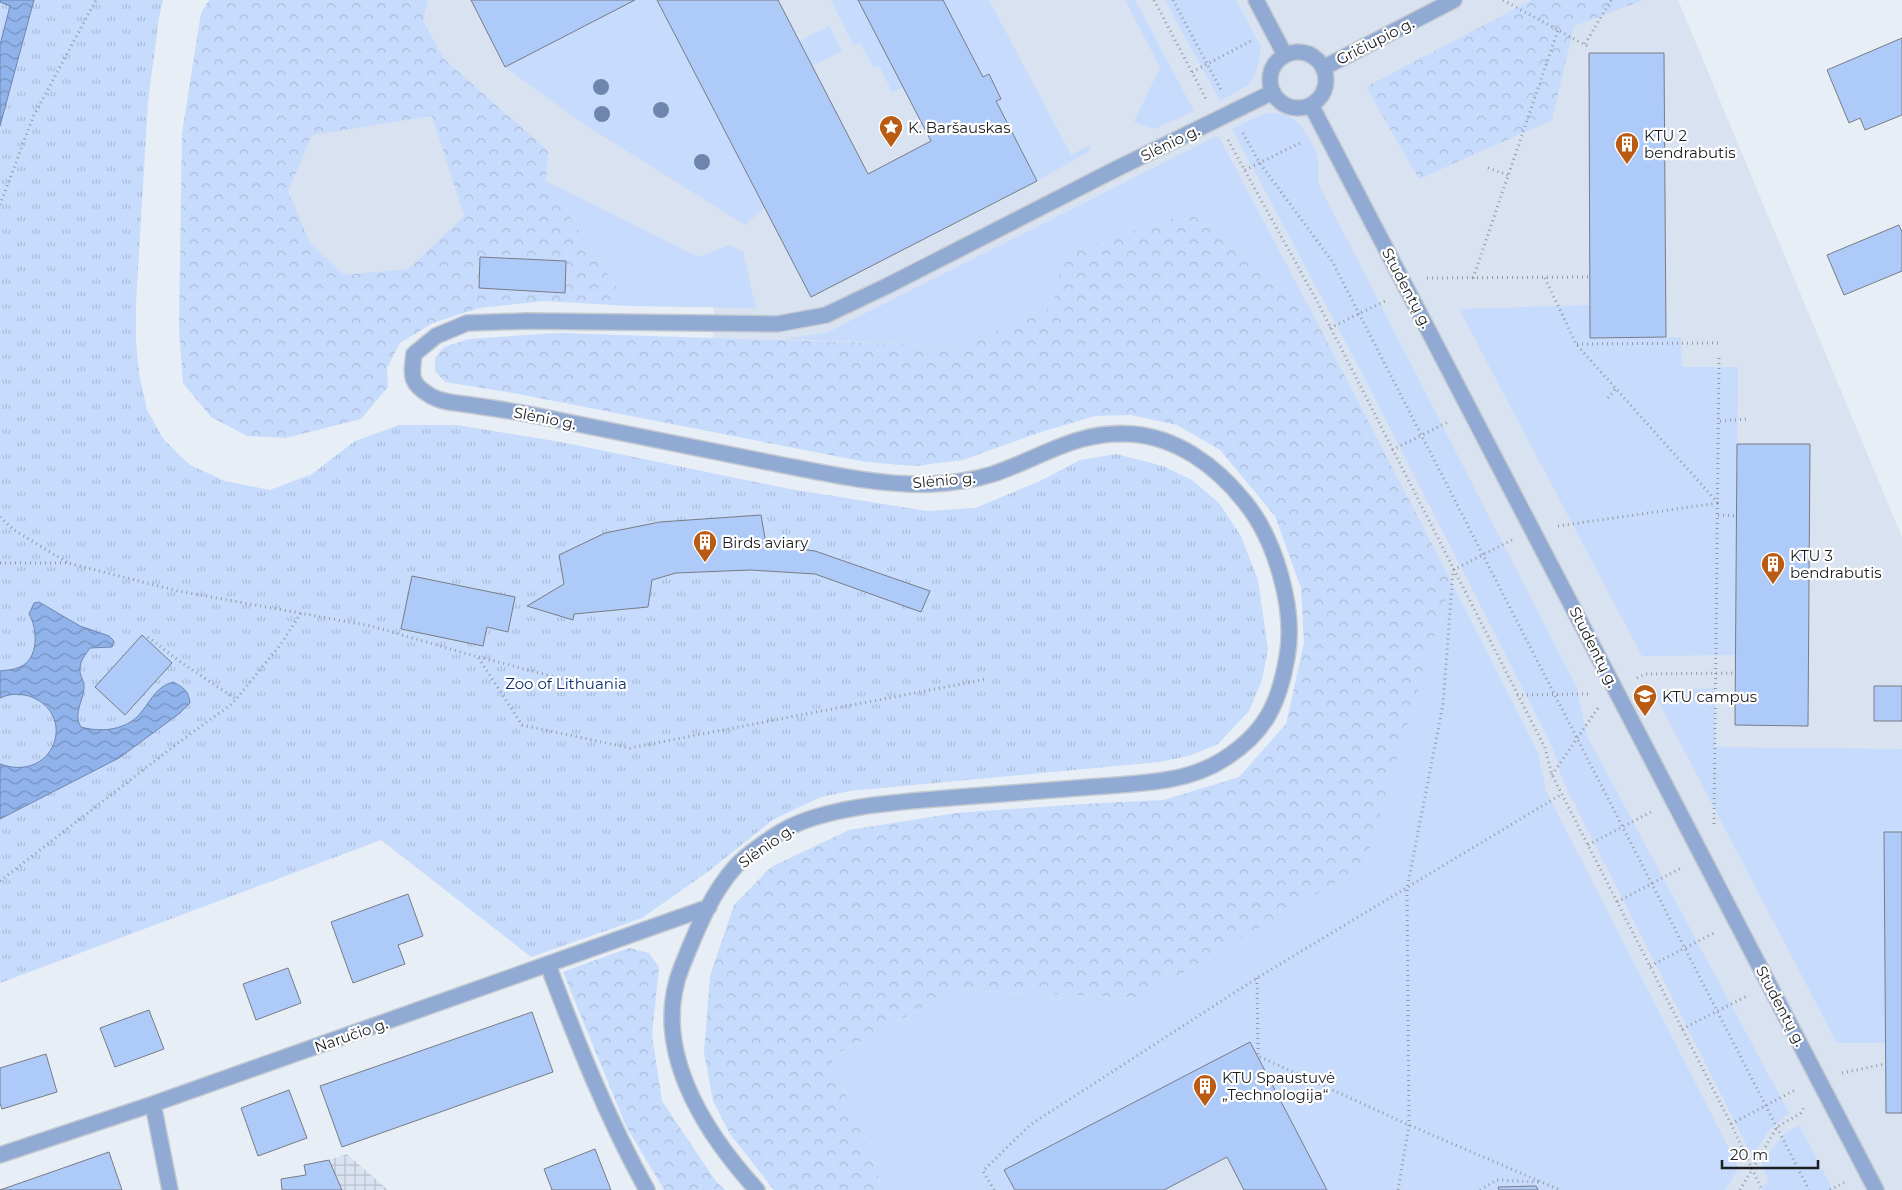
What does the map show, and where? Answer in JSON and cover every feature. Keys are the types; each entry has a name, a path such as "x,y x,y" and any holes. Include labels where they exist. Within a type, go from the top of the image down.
{"street":[{"path":"1256,0 1285,55"},
{"name":"Gričiupio g.","path":"1323,68 1454,0"},
{"path":"1296,52 1307,54 1316,59 1323,68 1326,84 1318,100 1311,104 1300,108 1289,106 1280,101 1273,92 1270,84 1270,75 1278,60 1285,55 1296,52"},
{"name":"Slėnio g.","path":"757,1190 730,1161 691,1096 681,1072 672,1025 675,983 692,940 716,893 738,864 784,830 822,814 910,802 1152,782 1193,774 1222,761 1247,741 1264,723 1277,702 1289,651 1288,624 1282,583 1267,542 1257,520 1245,502 1208,463 1170,442 1133,434 1076,439 994,474 966,481 902,484 846,477 524,413 437,400 416,386 411,374 414,354 436,336 467,323 527,321 776,324 826,315 1273,92"},
{"name":"Studentų g.","path":"1311,104 1533,529 1612,691 1674,800 1876,1190"},
{"name":"Naručio g.","path":"0,1155 153,1104 709,907"},
{"path":"548,965 584,1060 628,1155 647,1190"},
{"path":"153,1104 170,1190"}],"path":[{"path":"0,205 33,117 96,0"},
{"path":"1154,0 1330,328 1545,748 1552,775 1731,1124 1762,1190"},
{"path":"1173,0 1259,162 1332,261 1809,1190"},
{"path":"1503,0 1589,47"},
{"path":"1585,44 1611,0"},
{"path":"1192,72 1272,30"},
{"path":"1474,278 1558,30"},
{"path":"1244,170 1324,131"},
{"path":"1488,168 1508,175"},
{"path":"1330,328 1359,314 1405,283 1474,278 1590,277"},
{"path":"1544,278 1576,344 1718,503"},
{"path":"1576,344 1719,342"},
{"path":"1714,827 1720,421 1719,358"},
{"path":"1608,398 1616,388"},
{"path":"1392,450 1471,411"},
{"path":"1720,421 1746,419"},
{"path":"1453,570 1533,529 1718,503"},
{"path":"1718,515 1737,516"},
{"path":"0,517 14,530 68,563"},
{"path":"0,563 68,563 178,591 371,626 478,657 593,687"},
{"path":"1398,1190 1409,1125 1407,888 1443,705 1453,570"},
{"path":"0,881 236,699 281,644 301,613"},
{"path":"148,637 182,663 236,699"},
{"path":"478,657 522,725 630,748 987,679"},
{"path":"1517,695 1612,691 1646,674 1736,673"},
{"path":"1552,775 1612,691"},
{"path":"994,1190 982,1171 1030,1125 1257,978 1562,794"},
{"path":"1588,845 1674,800"},
{"path":"1617,902 1703,857"},
{"path":"1650,966 1737,921"},
{"path":"1257,978 1258,1056 1409,1125 1560,1190"},
{"path":"1682,1029 1770,985"},
{"path":"1740,1190 1777,1127 1801,1113 1818,1078"},
{"path":"1480,1190 1497,1180 1542,1183"}],"shaded area":[{"name":"KTU campus","path":"339,0 1678,0 1902,537 1902,1190 871,1190 1348,853 1295,329 965,365 713,345 714,295 539,224 355,316 285,304 257,96"},
{"path":"347,1154 388,1190 342,1190 329,1160"}],"green space":[{"name":"Zoo of Lithuania","path":"0,0 163,0 148,102 136,303 136,340 139,373 147,410 164,440 190,465 225,481 270,490 312,474 355,441 399,425 457,425 561,442 790,489 927,511 975,508 1038,482 1080,460 1116,454 1163,466 1192,480 1219,503 1241,536 1258,580 1268,649 1262,680 1249,711 1218,744 1189,756 1159,762 850,791 821,797 774,819 709,871 642,918 531,957 381,840 0,983"},
{"path":"209,0 428,0 423,21 444,59 548,151 546,181 629,306 544,301 479,308 433,323 400,343 387,368 388,387 361,419 286,438 247,436 211,417 183,383 179,329 182,133 201,13","holes":["432,116 464,216 409,269 344,275 310,243 288,191 312,135","480,258 564,293 479,288"]},
{"path":"635,0 657,0 765,207 745,225 576,119 505,67"},
{"path":"831,0 858,0 903,87 892,92 879,66 874,68 860,43 854,46"},
{"path":"943,0 989,0 1071,155 1092,144 1088,152 1037,181 996,101 1001,98 989,75 983,77"},
{"path":"1125,0 1135,0 1194,111 1154,129 1134,122 1160,67"},
{"path":"1165,0 1236,0 1261,47 1255,75 1248,85 1220,101"},
{"path":"1532,0 1644,0 1574,26 1552,120 1419,179 1366,87"},
{"path":"829,26 842,51 812,66 799,41"},
{"path":"1268,113 1283,115 1299,123 1314,148 1318,162 1318,183 1577,688 1587,736 1789,1113 1769,1131 1752,1156 1563,781 1553,748 1363,375 1232,129"},
{"path":"1215,137 1219,137 1309,307 1190,213 1053,307 962,346 785,339 828,332"},
{"path":"546,181 698,257 730,245 743,252 756,308 629,306"},
{"path":"1190,213 1309,307 1451,581 1365,865 1140,998 956,990 831,1057 884,1190 774,1190 730,1134 713,1101 704,1053 710,976 734,905 771,867 849,830 956,813 1164,800 1239,777 1286,724 1304,643 1301,588 1275,516 1220,450 1177,425 1131,415 1095,416 1041,432 963,460 915,466 866,462 513,393 445,382 435,371 435,358 444,347 469,339 558,333 962,346 1053,307 1063,254"},
{"path":"1590,305 1590,338 1681,337 1682,367 1738,367 1736,655 1642,656 1459,309"},
{"path":"1451,581 1538,753 1546,791 1739,1168 1725,1190 1538,1190 1536,1186 1498,1187 1499,1190 1327,1190 1250,1042 1004,1171 1015,1190 884,1190 831,1057 956,990 1140,998 1365,865"},
{"path":"1715,688 1715,747 1902,749 1902,832 1884,832 1885,1043 1837,1043 1653,691"},
{"path":"629,948 649,953 659,967 652,1035 662,1101 715,1180 725,1190 664,1190 626,1126 563,972"},
{"path":"1799,1125 1833,1190 1761,1190 1768,1181 1761,1163 1786,1132"}],"water":[{"path":"0,0 34,0 0,126 0,45 10,6 0,2"},
{"path":"39,602 80,626 109,636 114,641 112,647 90,648 81,663 80,671 84,690 78,717 81,727 103,730 117,728 131,722 142,712 161,688 173,682 185,690 190,703 180,713 119,758 0,819 0,764 18,767 34,765 45,757 53,746 56,733 54,719 47,707 34,698 17,694 0,698 0,671 20,667 26,663 34,651 34,627 29,614 34,603"}],"building":[{"path":"471,0 635,0 505,67"},
{"path":"657,0 778,0 868,174 931,141 858,0 943,0 983,77 989,74 1001,99 996,101 1037,181 811,297"},
{"path":"1902,38 1902,115 1865,130 1860,118 1849,123 1827,70"},
{"name":"KTU 2 bendrabutis","path":"1589,53 1664,53 1666,337 1590,338"},
{"path":"1899,225 1902,232 1902,271 1844,295 1827,255"},
{"path":"480,257 566,261 565,293 479,288"},
{"name":"KTU 3 bendrabutis","path":"1737,444 1810,444 1808,726 1735,725"},
{"name":"Birds aviary","path":"761,515 766,544 815,551 930,591 921,612 815,574 750,570 676,573 652,580 648,607 574,614 573,620 527,606 564,584 559,555 605,533 660,522"},
{"path":"412,576 515,597 508,632 487,627 483,646 401,629"},
{"path":"142,635 172,663 125,715 95,687"},
{"path":"1874,686 1902,686 1902,721 1874,721"},
{"path":"1884,832 1902,832 1902,1113 1886,1113"},
{"path":"408,894 423,936 398,945 405,964 353,983 331,922"},
{"path":"288,968 301,1003 256,1020 243,984"},
{"path":"149,1010 164,1049 115,1067 100,1028"},
{"path":"532,1012 553,1072 342,1147 320,1086"},
{"name":"KTU Spaustuvė „Technologija“","path":"1250,1042 1327,1190 1244,1190 1227,1157 1164,1190 1015,1190 1004,1170"},
{"path":"46,1054 57,1092 2,1109 0,1103 0,1068"},
{"path":"289,1090 307,1138 258,1156 241,1108"},
{"path":"595,1149 611,1190 552,1190 544,1169"},
{"path":"109,1152 122,1190 0,1190"},
{"path":"329,1160 342,1190 282,1190 281,1179 306,1175 304,1165"},
{"path":"1536,1186 1538,1190 1499,1190 1498,1187"}],"place":[{"name":"K. Baršauskas","path":"891,148"},
{"name":"KTU 2 bendrabutis","path":"1627,165"},
{"name":"Birds aviary","path":"705,563"},
{"name":"KTU 3 bendrabutis","path":"1773,585"},
{"name":"KTU campus","path":"1645,717"},
{"name":"KTU Spaustuvė „Technologija“","path":"1205,1107"}]}
